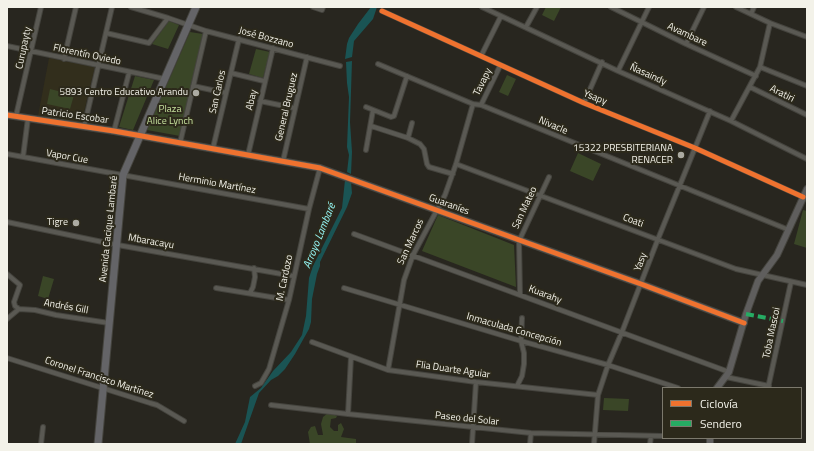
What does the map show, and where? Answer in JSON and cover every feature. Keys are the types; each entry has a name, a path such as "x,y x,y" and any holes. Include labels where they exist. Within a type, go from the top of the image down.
{"main road":[{"name":"Avenida Cacique Lambaré","path":"94,444 101,388 121,175 163,79 192,7"},
{"name":"Avenida Cacique Lambaré","path":"186,24 196,7"},
{"name":"Avenida Cacique Lambaré","path":"98,444 101,388"}],"street":[{"name":"Curupayty","path":"16,116 41,7"},
{"path":"64,58 76,7"},
{"path":"84,127 112,7"},
{"name":"José Bozzano","path":"131,7 206,31 340,66"},
{"path":"313,7 323,8"},
{"name":"Ñasaindy","path":"482,7 602,62 618,71 710,111 807,159"},
{"path":"526,28 537,7"},
{"name":"Avambare","path":"611,7 756,76"},
{"path":"618,71 649,7"},
{"path":"686,44 704,7"},
{"path":"736,7 770,23 807,36"},
{"path":"751,14 754,7"},
{"name":"Ysapy","path":"382,11 500,66 584,103 695,148 803,197"},
{"path":"481,56 501,16"},
{"path":"106,33 149,43 168,18"},
{"path":"731,121 760,67 770,23"},
{"path":"180,143 206,31"},
{"name":"San Carlos","path":"213,148 239,39"},
{"name":"Florentín Oviedo","path":"7,46 163,79"},
{"name":"Abay","path":"248,155 264,81 273,48"},
{"name":"General Bruguez","path":"283,161 306,57"},
{"path":"584,103 602,62"},
{"name":"Nivacle","path":"378,64 789,230"},
{"name":"Tavapy","path":"481,105 500,66"},
{"path":"760,67 807,86"},
{"path":"114,131 129,73"},
{"path":"231,73 264,81"},
{"path":"366,107 391,117 394,116 407,76"},
{"path":"193,86 226,93"},
{"name":"Aratiri","path":"750,87 807,115"},
{"path":"260,101 294,108"},
{"name":"San Marcos","path":"388,370 404,280 413,255 445,194 453,174 474,104"},
{"path":"366,150 374,110"},
{"name":"Yasy","path":"594,444 598,395 608,365 710,111"},
{"name":"Patricio Escobar","path":"7,115 138,135"},
{"path":"23,157 28,118"},
{"path":"408,138 412,123"},
{"path":"371,126 408,138 420,144 424,149 429,167 453,174"},
{"name":"Guaraníes","path":"138,135 320,168 357,180 744,323"},
{"name":"Vapor Cue","path":"7,154 121,175"},
{"name":"Coati","path":"456,164 736,269 807,285"},
{"name":"M. Cardozo","path":"255,386 261,383 269,369 289,300 293,276 320,168"},
{"name":"Herminio Martínez","path":"121,175 309,209"},
{"name":"San Mateo","path":"520,294 519,241 548,177"},
{"path":"718,387 727,374 758,281 768,269 776,255 807,189"},
{"name":"Mbaracayu","path":"7,222 115,244 293,276"},
{"name":"Kuarahy","path":"354,234 622,332 727,374 769,387"},
{"path":"250,293 255,277 254,268"},
{"path":"7,274 20,285 20,289 14,302 15,306 19,309 7,319"},
{"name":"Toba Mascoi","path":"769,387 791,282"},
{"path":"216,288 289,300"},
{"name":"Inmaculada Concepción","path":"344,288 521,341 608,365 675,387"},
{"name":"Andrés Gill","path":"19,309 35,310 107,323"},
{"path":"516,386 522,376 524,364 524,353 521,341 522,318"},
{"name":"Flia Duarte Aguiar","path":"312,342 388,370 476,382 598,395"},
{"path":"348,414 351,357"},
{"name":"Coronel Francisco Martínez","path":"7,358 157,405 184,421"},
{"path":"472,444 476,382"},
{"name":"Paseo del Solar","path":"271,405 473,428 531,433 662,436"},
{"path":"42,444 43,427"},
{"path":"530,444 531,433"},
{"path":"650,444 651,436"}],"shaded area":[{"path":"49,58 95,67 81,124 38,116"}],"green space":[{"path":"546,7 561,7 554,21 542,15"},
{"path":"169,21 179,25 168,49 152,44"},
{"name":"Plaza Alice Lynch","path":"190,32 203,34 180,136 147,130"},
{"path":"256,49 270,52 263,78 249,74"},
{"path":"507,75 516,79 508,96 499,92"},
{"path":"135,76 154,80 133,130 119,127"},
{"path":"50,89 74,95 70,109 47,104"},
{"path":"578,153 601,164 593,181 570,171"},
{"path":"803,210 807,211 807,248 794,244"},
{"path":"438,215 514,245 516,287 422,251"},
{"path":"43,276 54,279 48,299 38,296"},
{"path":"604,398 629,399 628,411 603,410"},
{"path":"328,413 337,416 336,418 331,419 330,427 334,431 338,431 338,425 341,423 344,429 341,437 356,439 356,444 310,444 308,432 311,427 315,426 318,435 323,435 321,424 323,417"}],"water":[{"path":"371,7 377,7 373,19 354,41 352,57 345,59 349,38"},
{"path":"352,61 350,122 352,152 351,174 347,172 349,155 347,147 349,97 346,62"},
{"path":"345,180 351,182 352,193 347,207 320,262 312,299 311,322 309,329 285,369 271,380 259,393 241,444 235,444 245,422 250,397 261,388 273,371 291,352 302,335 306,316 309,278 313,266 342,208"}],"marked path":[{"path":"746,314 783,321"}],"cycle path":[{"path":"382,11 584,103 695,148 803,197"},
{"path":"7,115 114,131 320,168 641,284 744,323"}],"place":[{"name":"5893 Centro Educativo Arandu","path":"196,93"},
{"name":"15322 PRESBITERIANA RENACER","path":"681,155"},
{"name":"Tigre","path":"76,223"}],"water label":[{"name":"Arroyo Lambaré","path":"320,236"}]}
